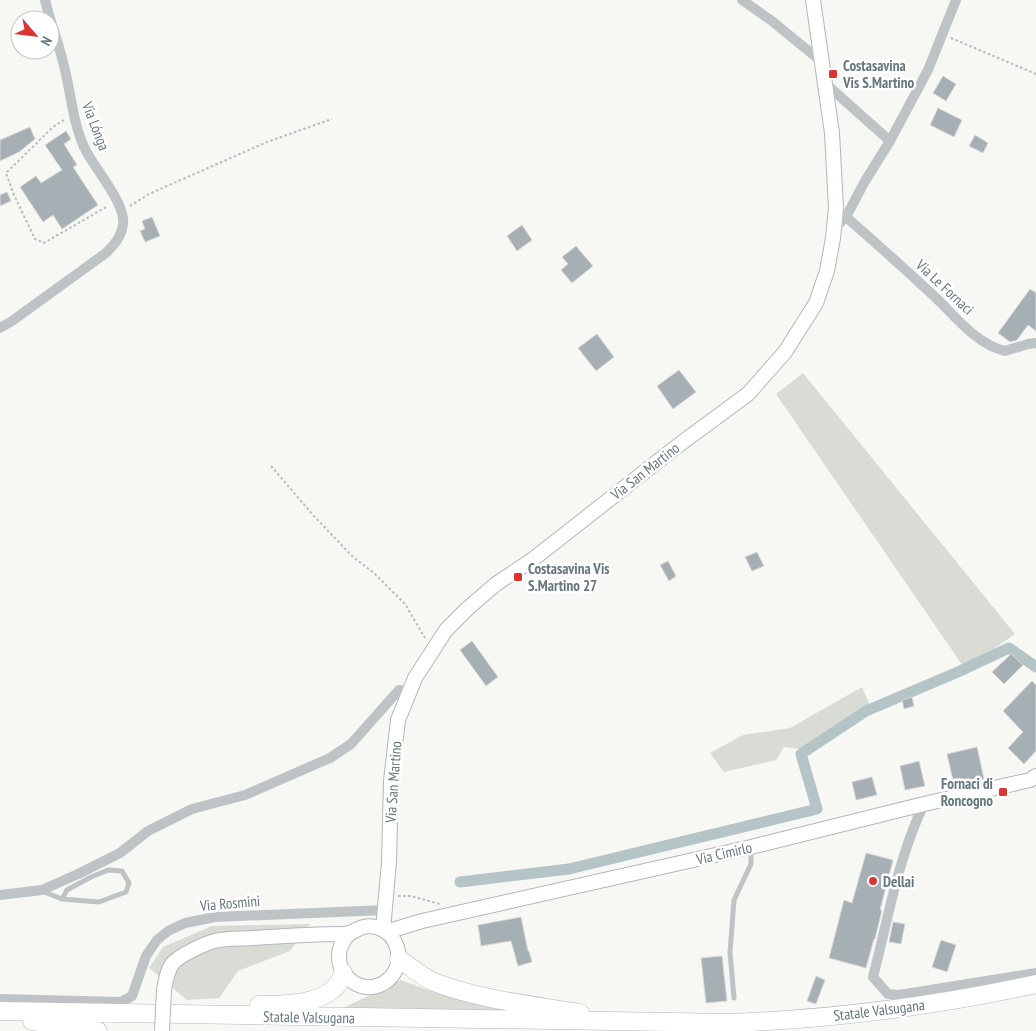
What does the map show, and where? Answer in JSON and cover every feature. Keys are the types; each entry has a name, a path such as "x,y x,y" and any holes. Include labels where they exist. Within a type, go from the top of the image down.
{"highway":[{"path":"399,958 432,981 465,991 505,1000 638,1022"},
{"path":"174,1015 209,1008 278,1005 320,998 335,988 341,980 343,973"},
{"name":"Statale Valsugana","path":"0,1011 730,1023 874,1012 988,994 1036,984"},
{"name":"Statale Valsugana","path":"778,1031 877,1022 989,1004 1036,993"},
{"name":"Statale Valsugana","path":"0,1021 502,1031"},
{"path":"32,1021 98,1031"}],"street":[{"name":"Via Lónga","path":"45,0 64,62 72,115 84,148 122,212"},
{"path":"742,0 822,62"},
{"name":"Via San Martino","path":"384,932 389,862 391,781 398,720 415,678 446,630 467,608 496,584 532,560 680,444 748,394 785,352 816,303 827,271 836,208 832,133 813,0"},
{"path":"834,228 846,217 928,70 956,0"},
{"path":"826,84 890,141"},
{"path":"0,328 106,253 118,240 123,224 122,212"},
{"name":"Via Le Fornaci","path":"846,217 986,343 1005,351 1036,343"},
{"path":"0,895 42,890 120,853 148,831 192,809 245,795 330,758 351,744 399,690 409,692"},
{"name":"Via Cimirlo","path":"411,924 751,847 1030,780 1036,776"},
{"path":"924,804 910,837 873,977 888,994 899,995 1036,973"},
{"path":"385,910 411,924"},
{"name":"Via Rosmini","path":"0,999 121,1002 132,996 146,956 156,940 184,923 215,917 385,910"},
{"path":"384,932 398,950 397,967 391,977 376,986 367,987 356,984 343,973 339,965 339,953 342,942 349,934 360,928 384,932 411,924"},
{"path":"162,1031 164,990 169,970 179,958 215,941 315,934 349,934"},
{"path":"315,934 339,953"}],"lane":[{"path":"734,998 730,952 734,900 751,864 751,847"},
{"path":"42,890 62,900 99,902 126,892 129,883 122,871 108,870 67,890 62,900"}],"path":[{"path":"943,35 1036,74"},
{"path":"72,115 53,127 6,173 14,196 35,239 44,243 117,201"},
{"path":"122,212 149,194 225,160 267,142 332,119"},
{"path":"271,466 313,515 353,557 374,573 405,604 433,650"}],"shaded area":[{"path":"803,373 1015,634 965,669 776,394"},
{"path":"862,687 871,708 806,750 784,747 776,760 724,772 710,753 743,735 790,728"},
{"path":"310,924 290,951 238,971 219,998 187,1000 149,968 163,947 212,926"},
{"path":"401,980 433,992 526,1013 337,1011"}],"building":[{"path":"943,76 956,84 946,101 933,93"},
{"path":"938,108 962,120 954,137 930,125"},
{"path":"30,127 35,139 19,152 0,161 0,140"},
{"path":"66,131 71,139 64,144 77,165 73,167 98,205 62,229 53,215 43,222 20,187 36,176 41,183 62,170 45,145"},
{"path":"975,135 988,143 983,153 969,146"},
{"path":"7,192 11,201 0,206 0,195"},
{"path":"152,217 160,236 145,242 140,231 145,229 142,221"},
{"path":"522,225 532,240 517,251 507,236"},
{"path":"576,246 593,266 572,283 561,270 568,264 562,257"},
{"path":"1030,289 1036,293 1036,331 1028,325 1017,340 1010,342 998,333"},
{"path":"597,334 614,357 596,371 578,348"},
{"path":"679,370 696,392 673,409 657,386"},
{"path":"757,552 764,566 752,571 745,557"},
{"path":"668,561 676,576 669,581 660,565"},
{"path":"472,641 498,677 486,686 460,650"},
{"path":"1011,654 1023,665 1004,684 992,672"},
{"path":"1032,681 1036,685 1036,751 1024,764 1008,748 1023,732 1003,711"},
{"path":"912,697 914,706 904,709 902,700"},
{"path":"977,747 984,779 954,785 947,754"},
{"path":"919,761 925,786 905,790 900,766"},
{"path":"872,777 877,795 856,800 852,782"},
{"path":"866,853 893,860 880,910 882,910 875,939 866,968 829,958 844,900 852,903"},
{"path":"521,917 532,962 518,966 511,941 481,946 478,925"},
{"path":"893,922 905,924 901,944 889,942"},
{"path":"941,940 956,945 947,972 932,967"},
{"path":"722,956 727,1001 706,1003 701,958"},
{"path":"816,976 825,980 816,1004 807,1001"}],"waterway":[{"path":"962,670 1009,648 1036,667"},
{"path":"460,882 569,869 817,809 801,754 866,711 965,669"}],"place":[{"name":"Costasavina Vis S.Martino","path":"833,74"},
{"name":"Costasavina Vis S.Martino 27","path":"518,577"},
{"name":"Fornaci di Roncogno","path":"1003,792"},
{"name":"Dellai","path":"873,881"}]}
